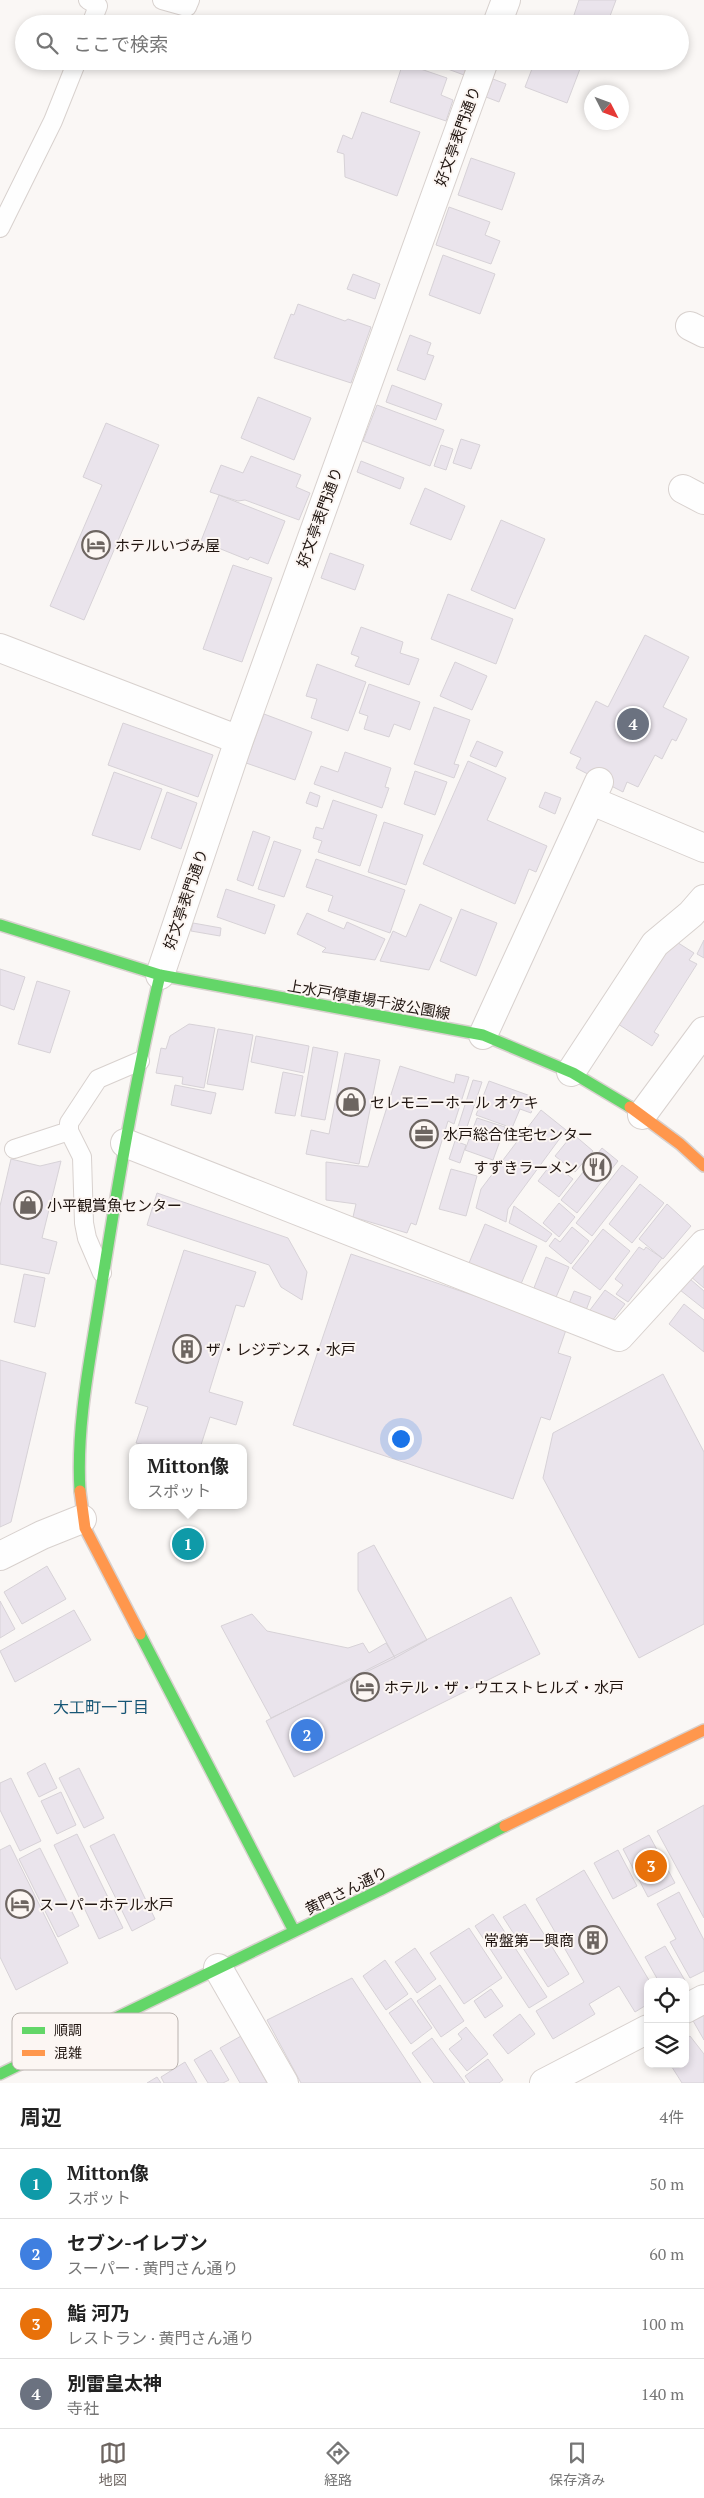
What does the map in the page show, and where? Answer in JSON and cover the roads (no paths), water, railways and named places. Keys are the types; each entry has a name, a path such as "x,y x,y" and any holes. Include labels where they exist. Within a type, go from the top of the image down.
{"main road":[{"name":"上水戸停車場千波公園線","path":"0,925 160,975 483,1035 526,1050 604,1089 642,1115 704,1166"},
{"path":"160,975 140,1061 125,1142 82,1416 78,1468 82,1519 294,1932"},
{"name":"黄門さん通り","path":"125,2013 704,1730"},
{"name":"黄門さん通り","path":"0,2074 12,2068"}],"street":[{"path":"500,15 506,0"},
{"name":"好文亭表門通り","path":"160,975 239,740 481,70"},
{"path":"0,648 239,740"},
{"path":"483,1035 596,792 704,848"},
{"path":"572,1072 655,944 691,914 704,899"},
{"path":"642,1115 704,1031"},
{"path":"125,1142 618,1337 704,1244"},
{"path":"0,1556 42,1535 82,1519"},
{"path":"218,1968 284,2083"},
{"path":"689,2007 704,1999"},
{"path":"544,2083 644,2031"}],"lane":[{"path":"162,0 187,7 190,0"},
{"path":"93,15 96,2"},
{"path":"0,228 53,121 73,70"},
{"path":"103,1276 87,1238 84,1223 82,1157 69,1131 69,1123 98,1079 140,1061"},
{"path":"14,1149 69,1131"}],"place":[{"name":"ホテルいづみ屋","path":"96,545"},
{"name":"別雷皇太神","path":"633,724"},
{"name":"セレモニーホール オケキ","path":"351,1102"},
{"name":"水戸総合住宅センター","path":"424,1134"},
{"name":"すずきラーメン","path":"597,1167"},
{"name":"小平観賞魚センター","path":"28,1205"},
{"name":"ザ・レジデンス・水戸","path":"187,1349"},
{"name":"Mitton像","path":"188,1544"},
{"name":"ホテル・ザ・ウエストヒルズ・水戸","path":"365,1687"},
{"name":"セブン-イレブン","path":"307,1735"},
{"name":"鮨 河乃","path":"651,1866"},
{"name":"スーパーホテル水戸","path":"20,1904"},
{"name":"常盤第一興商","path":"593,1940"}],"district":[{"name":"大工町一丁目","path":"101,1707"}]}
